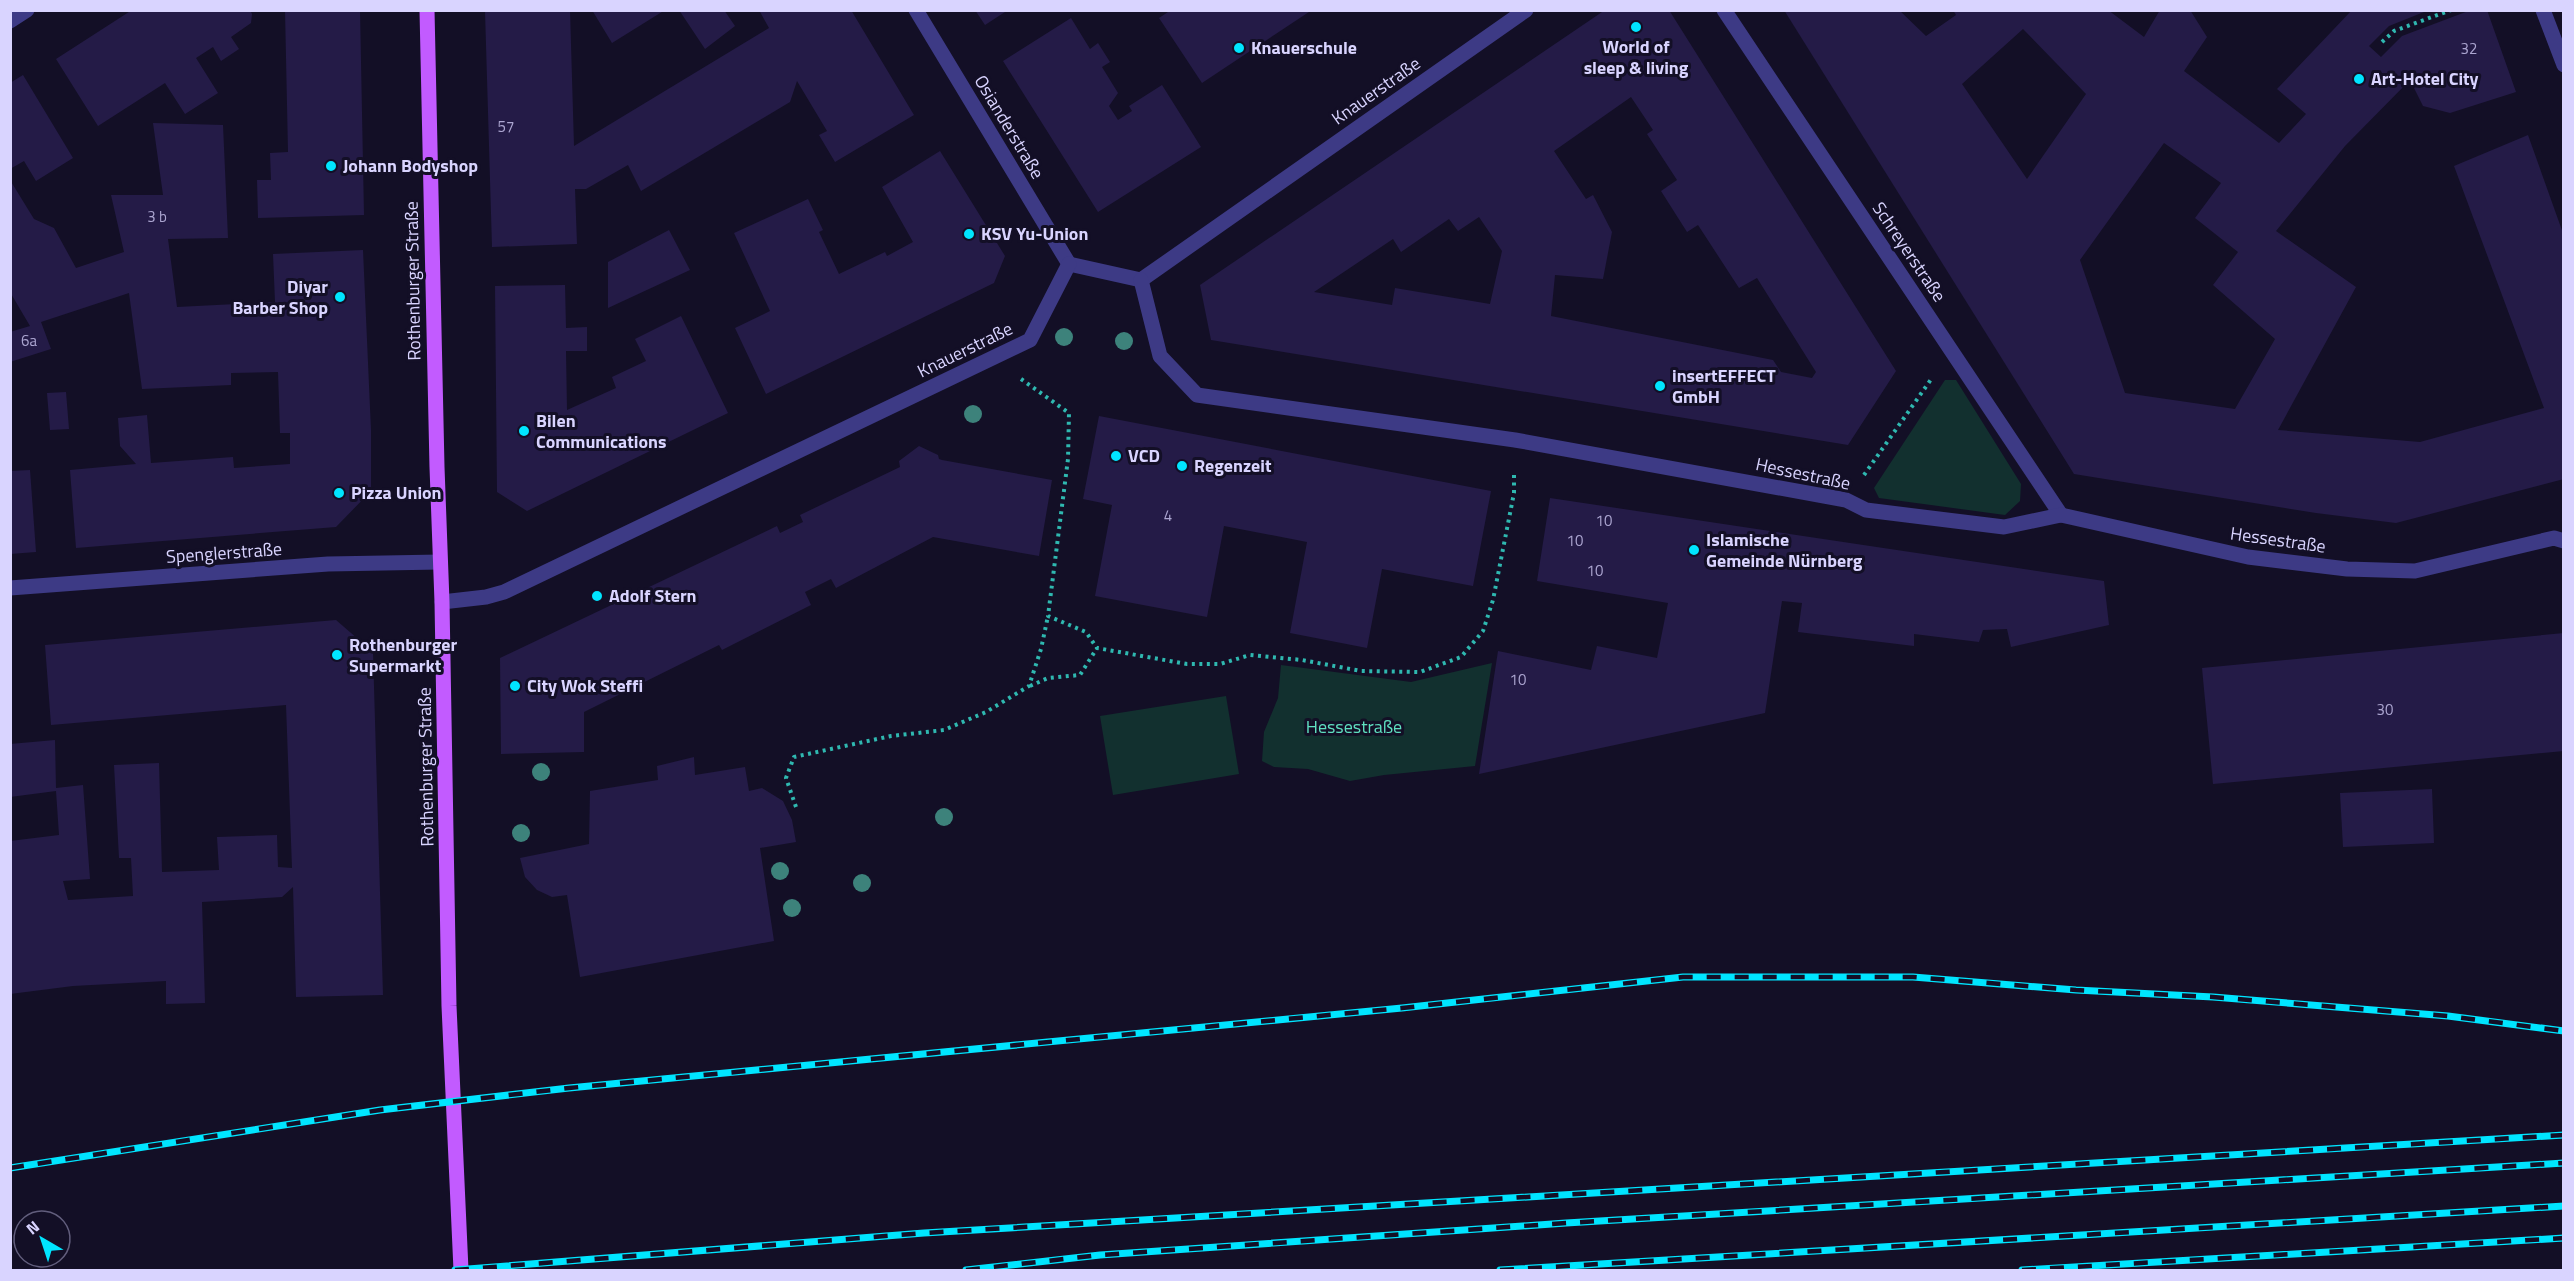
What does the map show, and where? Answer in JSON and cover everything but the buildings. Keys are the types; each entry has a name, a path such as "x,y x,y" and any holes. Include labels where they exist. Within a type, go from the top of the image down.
{"main road":[{"name":"Rothenburger Straße","path":"427,10 442,602 449,1006 461,1270"}],"street":[{"path":"10,21 27,10"},
{"name":"Osianderstraße","path":"916,10 1069,264"},
{"name":"Knauerstraße","path":"1141,280 1526,10"},
{"name":"Schreyerstraße","path":"1724,10 2061,515"},
{"path":"2543,10 2564,65"},
{"path":"1069,264 1141,280"},
{"name":"Knauerstraße","path":"442,602 486,597 504,592 1030,340 1069,264"},
{"name":"Hessestraße","path":"1141,280 1160,356 1197,395 1515,440 1846,500 1866,510 2004,527 2061,515 2248,557 2347,569 2415,571 2560,537"},
{"name":"Spenglerstraße","path":"10,588 328,564 440,562"}],"path":[{"path":"2382,42 2394,32 2451,10"},
{"path":"1846,500 1951,350"},
{"path":"996,357 1069,413 1067,469 1048,616 1029,687"},
{"path":"1048,616 1086,632 1097,648 1187,664 1220,664 1250,655 1302,660 1361,671 1420,672 1461,657 1483,631 1493,600 1514,493 1515,440"},
{"path":"796,807 786,778 794,757 891,736 944,730 986,712 1048,678 1080,675 1097,648"}],"green space":[{"path":"1945,380 1956,380 2021,484 2020,501 2005,515 1879,498 1874,488"},
{"name":"Hessestraße","path":"1492,663 1475,766 1384,775 1350,781 1308,769 1274,767 1262,761 1264,732 1278,698 1281,665 1411,682"},
{"path":"1226,696 1239,774 1113,795 1100,716"}],"railway":[{"path":"10,1168 380,1110 569,1088 1402,1008 1683,977 1913,977 2076,990 2213,997 2448,1016 2564,1031"},
{"path":"455,1270 924,1233 2564,1135"},
{"path":"966,1270 1100,1255 1566,1223 2564,1163"},
{"path":"1500,1270 2564,1206"},
{"path":"2022,1270 2564,1238"}],"place":[{"name":"World of sleep & living","path":"1636,27"},
{"name":"Knauerschule","path":"1239,48"},
{"name":"Art-Hotel City","path":"2359,79"},
{"name":"Johann Bodyshop","path":"331,166"},
{"name":"KSV Yu-Union","path":"969,234"},
{"name":"Diyar Barber Shop","path":"340,297"},
{"name":"insertEFFECT GmbH","path":"1660,386"},
{"name":"Bilen Communications","path":"524,431"},
{"name":"VCD","path":"1116,456"},
{"name":"Regenzeit","path":"1182,466"},
{"name":"Pizza Union","path":"339,493"},
{"name":"Islamische Gemeinde Nürnberg","path":"1694,550"},
{"name":"Adolf Stern","path":"597,596"},
{"name":"Rothenburger Supermarkt","path":"337,655"},
{"name":"City Wok Steffi","path":"515,686"}]}
